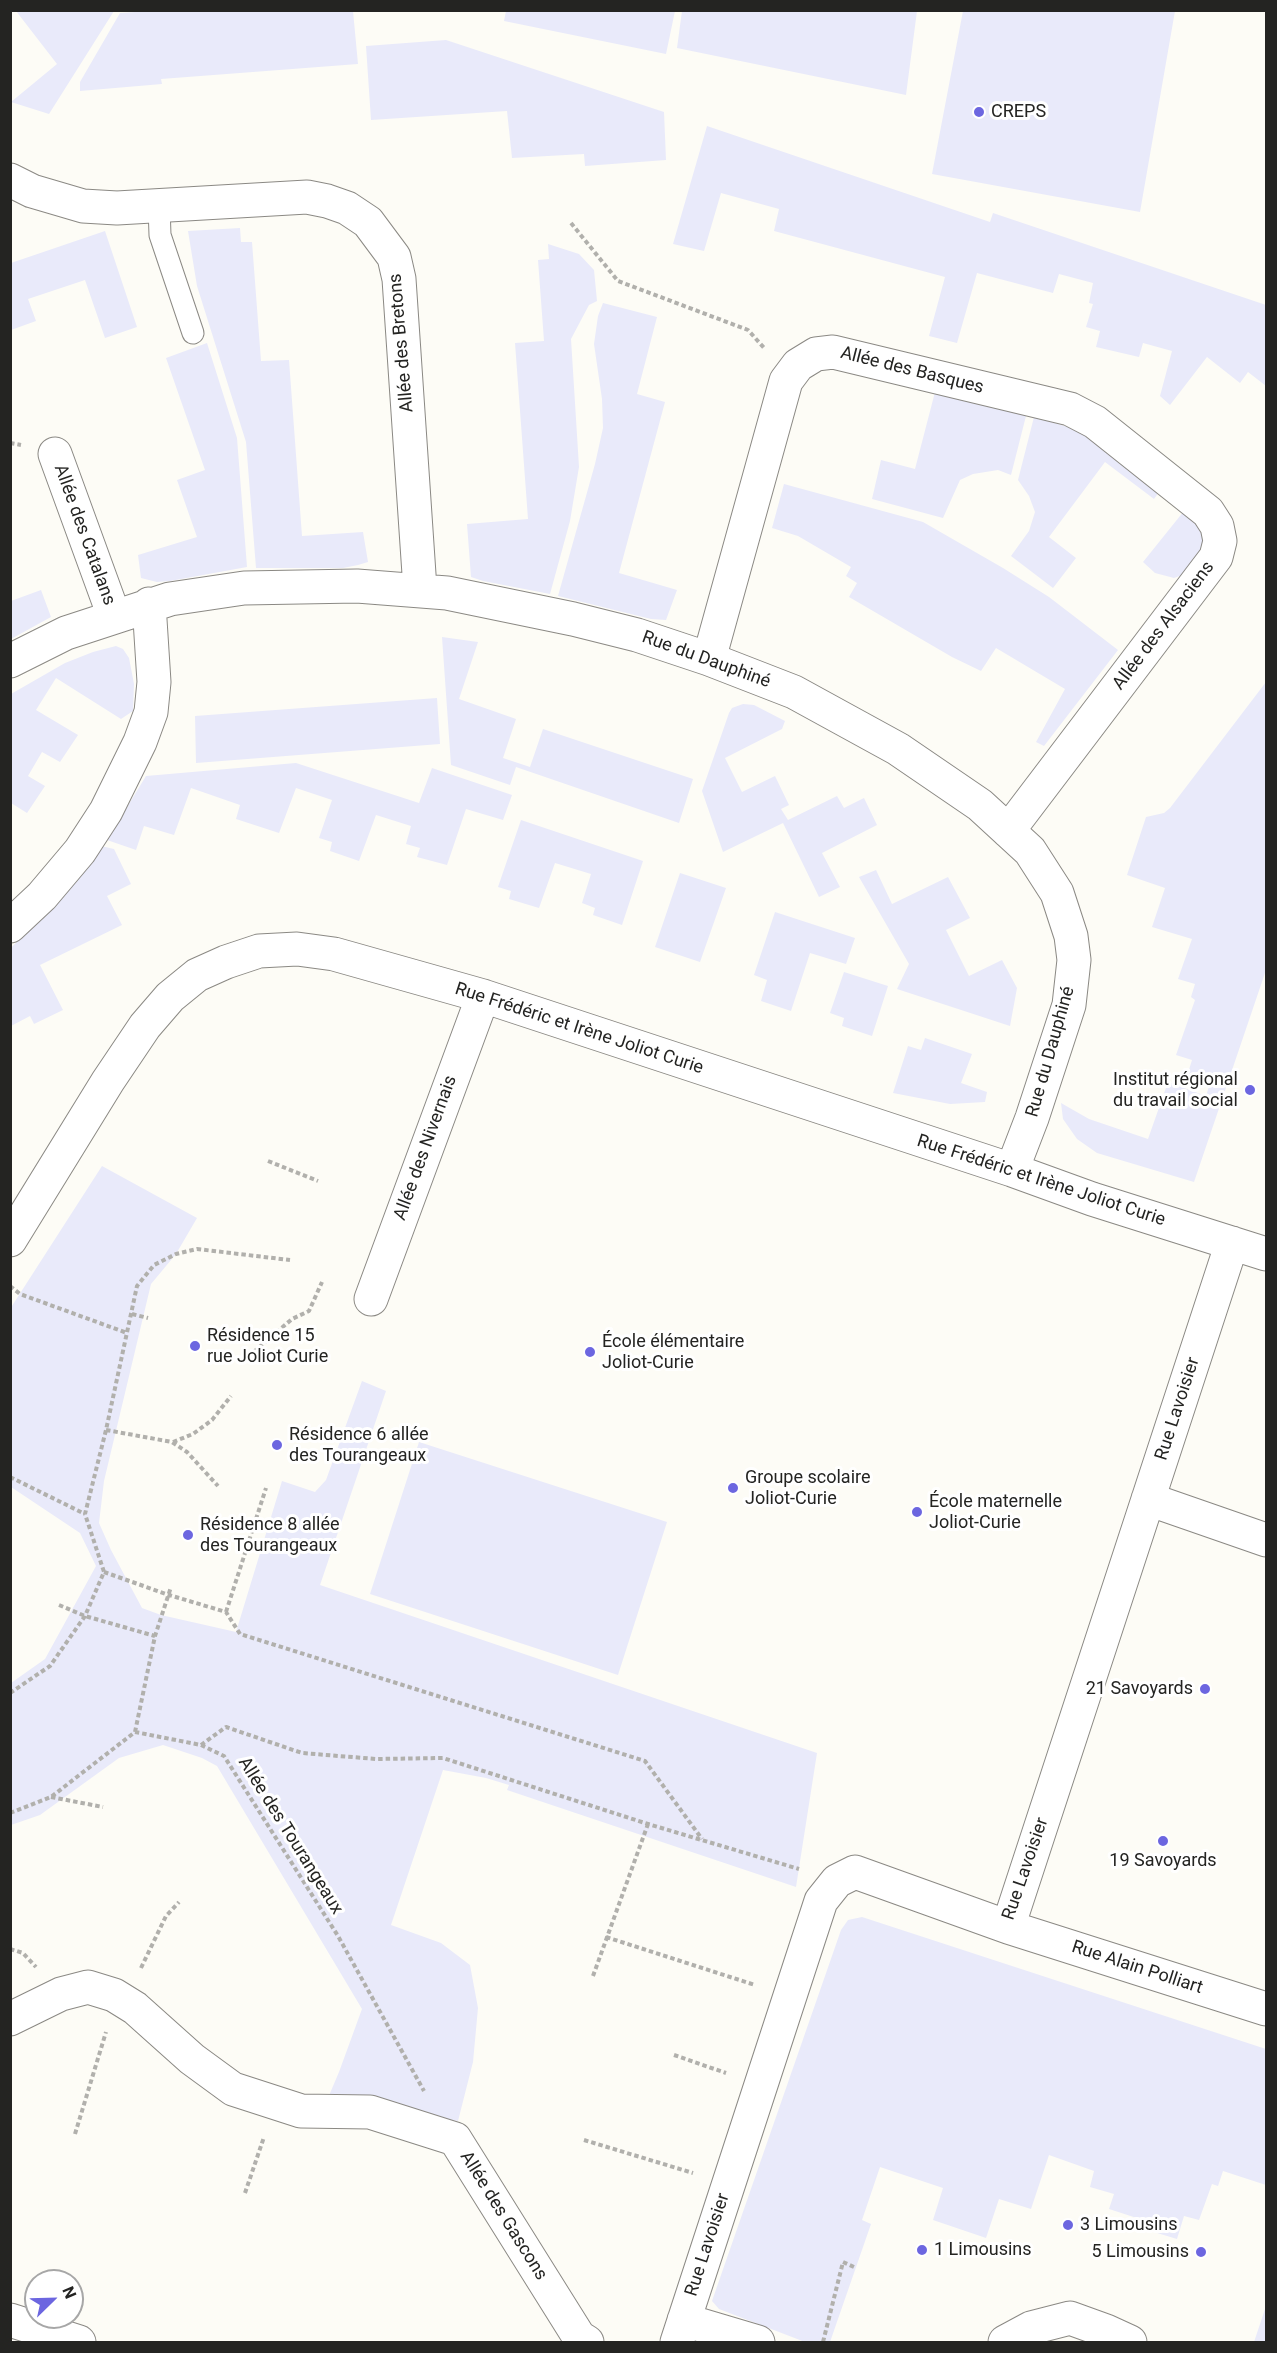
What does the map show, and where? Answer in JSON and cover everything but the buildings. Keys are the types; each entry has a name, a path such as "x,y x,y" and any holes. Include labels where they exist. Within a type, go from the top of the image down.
{"street":[{"name":"Allée des Bretons","path":"10,180 32,191 83,206 117,208 307,197 347,208 368,222 394,257 399,279 420,589"},
{"name":"Allée des Basques","path":"709,659 786,381 798,364 816,354 833,351 1070,409 1095,422 1113,435"},
{"name":"Allée des Alsaciens","path":"1008,831 1216,557 1220,541 1217,526 1208,512 1113,435"},
{"name":"Allée des Catalans","path":"55,454 114,616"},
{"name":"Rue du Dauphiné","path":"10,662 66,633 170,599 244,588 357,586 447,592 573,619 637,635 709,659 794,692 863,728 947,781 980,805 1030,851 1057,893 1071,936 1074,960 1069,1005 1032,1118 1012,1170"},
{"path":"10,926 42,896 80,850 106,811 140,742 151,712 154,682 149,604"},
{"name":"Rue Frédéric et Irène Joliot Curie","path":"10,1240 108,1081 145,1026 170,997 197,975 226,962 259,951 297,949 334,954 483,996 1012,1170 1092,1199 1266,1254"},
{"name":"Allée des Nivernais","path":"371,1299 483,996"},
{"name":"Rue Lavoisier","path":"680,2331 821,1901 837,1881 855,1872 1008,1927 1232,1243"},
{"path":"1148,1499 1266,1540"},
{"name":"Rue Alain Polliart","path":"1008,1927 1266,2009"},
{"name":"Allée des Gascons","path":"10,2019 61,1994 88,1987 121,1999 135,2008 192,2059 233,2089 301,2111 370,2112 455,2139 579,2337 587,2343"},
{"path":"1005,2343 1031,2328 1070,2318 1106,2331 1130,2343"},
{"path":"10,2320 70,2341"},
{"path":"680,2331 758,2343"}],"lane":[{"path":"159,206 160,235 193,333"}],"path":[{"path":"571,223 618,280 748,330 790,375"},
{"path":"268,1161 318,1181"},
{"path":"10,1693 50,1666 85,1616 104,1572 85,1514 137,1286 154,1265 176,1254 196,1250 290,1260"},
{"path":"242,1362 292,1319 309,1311 322,1282"},
{"path":"10,1286 20,1294 127,1333"},
{"path":"132,1314 148,1318"},
{"path":"172,1442 193,1434 212,1420 231,1395"},
{"path":"106,1430 172,1442 187,1452 218,1486"},
{"path":"10,1477 85,1514"},
{"path":"226,1612 266,1488"},
{"path":"104,1572 226,1612 240,1634 645,1761 702,1839"},
{"path":"10,1813 51,1797 135,1732 155,1636 171,1587"},
{"path":"59,1605 85,1616 155,1636"},
{"path":"201,1745 226,1727 302,1753 376,1759 443,1758 648,1824 837,1881"},
{"name":"Allée des Tourangeaux","path":"135,1732 201,1745 224,1756 338,1936 427,2096 455,2139"},
{"path":"51,1797 103,1807"},
{"path":"593,1976 648,1824"},
{"path":"75,2134 121,1999 166,1916 178,1902"},
{"path":"606,1937 789,1997"},
{"path":"23,1953 26,1948"},
{"path":"674,2055 761,2085"},
{"path":"584,2140 728,2184"},
{"path":"824,2343 843,2262 856,2268"}],"shaded area":[{"path":"506,10 675,11 666,54 504,21"},
{"path":"16,11 114,11 49,114 11,102 57,64"},
{"path":"353,11 358,64 161,79 162,84 80,91 80,82 120,13"},
{"path":"682,11 917,11 906,95 677,48"},
{"path":"963,11 1175,11 1140,212 932,174"},
{"path":"446,40 664,112 666,160 585,166 584,154 512,158 507,111 371,120 366,46"},
{"path":"707,126 990,222 993,213 1266,305 1266,386 1248,372 1240,383 1207,357 1170,405 1160,396 1172,351 1143,343 1139,357 1096,347 1100,331 1086,327 1093,304 1089,303 1093,283 1059,274 1053,293 977,273 957,343 929,336 945,277 774,231 779,209 721,193 704,251 673,244"},
{"path":"240,228 241,242 252,242 261,361 289,360 302,536 363,532 368,562 343,568 256,568 246,442 197,286 188,231"},
{"path":"105,231 137,327 105,338 85,280 28,299 36,321 11,330 11,263"},
{"path":"548,244 579,254 594,270 597,301 589,305 571,339 579,467 570,521 550,594 471,577 467,524 528,519 515,343 544,341 538,260 549,259"},
{"path":"603,303 657,317 637,394 665,402 619,573 677,590 666,620 651,619 558,596 603,428 602,399 594,344 598,316"},
{"path":"207,343 237,438 247,567 157,582 141,578 138,555 197,537 177,480 205,470 166,358"},
{"path":"935,392 1026,416 1011,475 998,470 973,474 960,480 943,518 872,499 881,460 915,469"},
{"path":"1034,417 1083,434 1159,492 1154,499 1105,462 1049,537 1076,558 1053,588 1011,556 1029,531 1035,512 1029,496 1018,480"},
{"path":"784,484 923,522 1049,597 1118,650 1044,746 1036,742 1065,689 996,648 981,671 952,657 849,597 857,583 846,576 851,567 798,536 772,528"},
{"path":"1184,511 1198,522 1204,536 1203,549 1191,572 1174,578 1155,573 1143,562"},
{"path":"41,590 51,617 11,639 11,601"},
{"path":"442,637 478,642 459,699 516,719 503,758 530,767 543,729 693,779 679,823 516,767 510,785 451,765"},
{"path":"116,646 123,649 129,658 134,684 133,711 121,719 56,678 36,710 78,735 60,762 42,752 28,776 45,786 27,813 11,803 11,694 65,663"},
{"path":"1266,682 1266,970 1194,1182 1097,1153 1077,1139 1063,1119 1061,1103 1089,1119 1148,1139 1168,1082 1206,1096 1210,1083 1187,1076 1192,1060 1176,1055 1195,1000 1191,997 1195,984 1178,979 1192,939 1152,927 1165,888 1127,875 1146,817 1164,813 1170,808"},
{"path":"437,698 440,744 196,763 195,716"},
{"path":"743,704 754,705 785,721 782,729 725,758 742,792 775,776 789,805 781,809 788,820 837,796 844,808 864,798 877,825 822,853 840,887 819,897 783,823 723,852 702,791 729,713 732,708"},
{"path":"296,763 419,803 432,768 512,795 503,820 466,809 447,865 417,857 420,848 406,844 411,826 376,815 359,861 330,851 332,842 319,838 332,800 296,788 279,833 236,819 240,805 191,788 174,835 144,826 136,850 107,840 146,776"},
{"path":"521,820 643,861 622,925 593,915 595,908 582,903 591,874 555,863 539,908 509,899 511,891 498,887"},
{"path":"101,846 114,849 131,884 107,896 122,925 40,965 63,1010 34,1024 30,1016 11,1026 10,949 53,904"},
{"path":"876,870 892,904 948,877 970,918 946,930 969,976 1002,960 1017,988 1010,1026 897,989 909,964 859,877"},
{"path":"680,873 726,888 700,962 655,947"},
{"path":"775,912 855,938 846,964 810,953 791,1011 761,1001 767,980 754,975"},
{"path":"844,972 888,986 872,1036 842,1026 844,1018 830,1013"},
{"path":"925,1038 972,1054 961,1083 987,1092 985,1102 950,1104 893,1093 908,1046 921,1050"},
{"path":"102,1166 197,1218 176,1254 151,1284 104,1481 99,1523 142,1608 161,1615 236,1632 282,1481 315,1492 326,1480 362,1381 386,1391 320,1585 817,1753 796,1887 507,1790 509,1785 443,1770 391,1925 441,1943 470,1965 478,2008 473,2062 458,2121 328,2098 362,2009 217,1766 202,1758 163,1745 119,1758 40,1815 11,1825 11,1683 45,1659 96,1566 80,1533 11,1487 10,1309"},
{"path":"419,1442 667,1522 618,1675 370,1594"},
{"path":"862,1917 1266,2049 1266,2185 1223,2171 1218,2186 1212,2184 1199,2220 1184,2216 1177,2239 1144,2229 1146,2221 1109,2209 1114,2194 1090,2187 1094,2171 1049,2155 1031,2209 999,2199 986,2238 933,2220 943,2188 880,2167 862,2220 871,2224 830,2342 805,2342 719,2309 712,2301 841,1930 848,1920"},
{"path":"1266,2306 1266,2342 1254,2342"}],"place":[{"name":"CREPS","path":"979,112"},
{"name":"Institut régional du travail social","path":"1250,1090"},
{"name":"Résidence 15 rue Joliot Curie","path":"195,1346"},
{"name":"École élémentaire Joliot-Curie","path":"590,1352"},
{"name":"Résidence 6 allée des Tourangeaux","path":"277,1445"},
{"name":"Groupe scolaire Joliot-Curie","path":"733,1488"},
{"name":"École maternelle Joliot-Curie","path":"917,1512"},
{"name":"Résidence 8 allée des Tourangeaux","path":"188,1535"},
{"name":"21 Savoyards","path":"1205,1689"},
{"name":"19 Savoyards","path":"1163,1841"},
{"name":"3 Limousins","path":"1068,2225"},
{"name":"1 Limousins","path":"922,2250"},
{"name":"5 Limousins","path":"1201,2252"}]}
